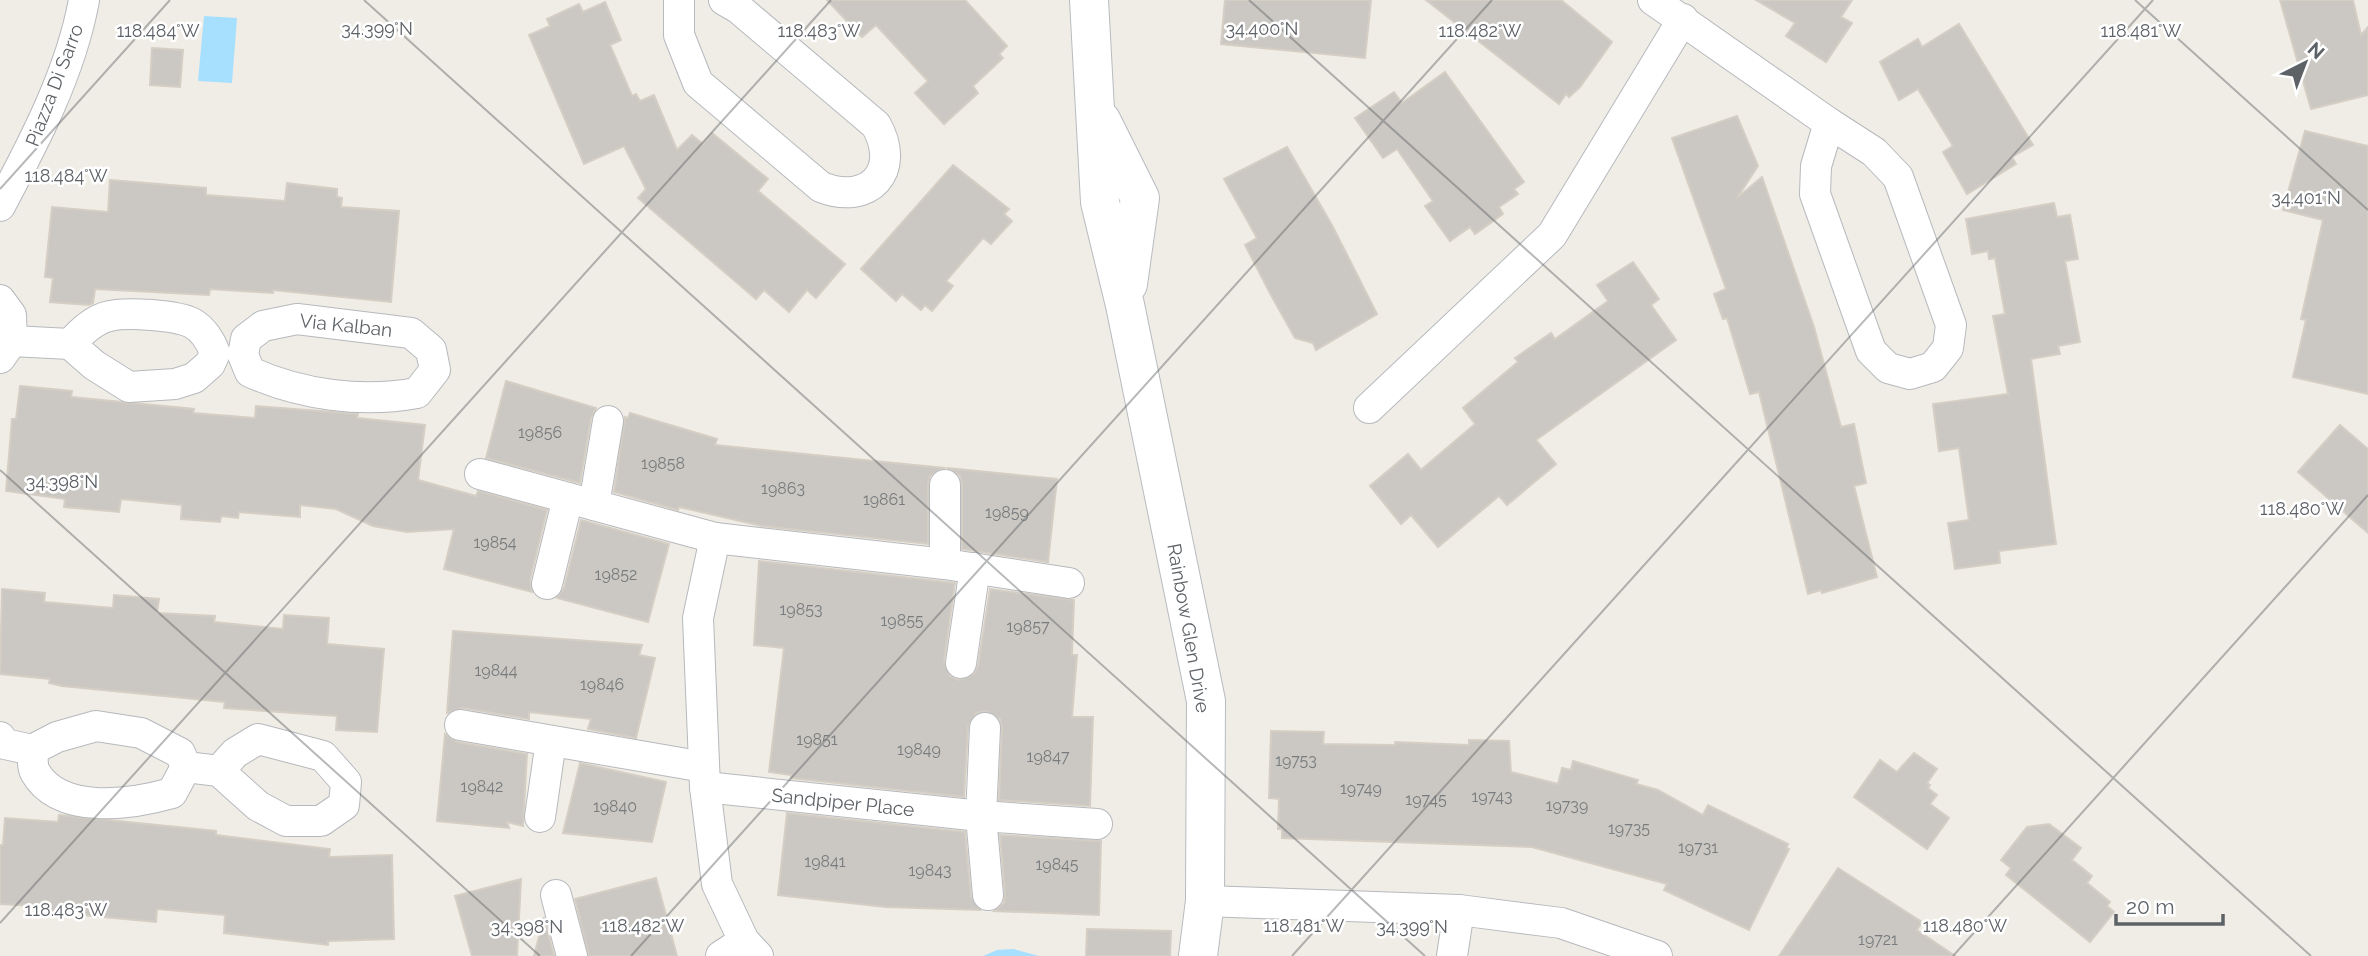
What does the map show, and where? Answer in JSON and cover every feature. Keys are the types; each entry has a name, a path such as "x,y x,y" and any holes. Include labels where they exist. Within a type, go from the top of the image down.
{"street":[{"path":"679,0 680,35 698,83 821,187 840,194 860,192 876,181 886,163 886,143 876,125 738,8 724,0"},
{"name":"Rainbow Glen Drive","path":"1089,0 1093,106 1140,198 1125,305 1206,701 1205,901 1198,956"},
{"path":"1653,0 1874,152 1898,177 1951,325 1948,348 1933,367 1910,374 1888,368 1871,351 1815,194 1816,166 1829,123"},
{"name":"Piazza Di Sarro","path":"0,206 34,142 79,27 80,1"},
{"path":"1369,408 1552,235 1683,19"},
{"path":"0,300 10,314 6,349 70,344"},
{"name":"Via Kalban","path":"70,344 83,330 97,321 109,316 128,314 192,323 211,341 229,354 250,372 275,383 314,393 391,397 417,393 435,370 431,350 411,332 297,319 277,322 253,332 229,354 210,364 194,378 175,384 130,387 94,365 70,344"},
{"path":"547,584 581,502 608,421"},
{"path":"480,474 715,538 946,564 1069,583"},
{"path":"945,485 946,564"},
{"path":"715,538 698,618 705,777 717,884 741,951"},
{"path":"961,663 975,568"},
{"name":"Sandpiper Place","path":"460,724 551,741 705,777 981,816 1097,824"},
{"path":"9,746 96,726 141,733 180,753 186,767"},
{"path":"985,728 981,816 988,895"},
{"path":"540,817 551,741"},
{"path":"9,746 54,792 95,804 138,802 172,793 186,767"},
{"path":"186,767 219,771"},
{"path":"556,895 572,956"},
{"path":"1205,901 1459,910 1561,923 1657,956"},
{"path":"1452,956 1459,910"}],"water":[{"path":"204,16 237,18 232,83 198,81"},
{"path":"1013,949 1039,956 983,956 997,950"}],"building":[{"path":"827,0 965,0 1007,46 999,54 1003,58 973,86 978,93 944,124 915,93 928,81 876,25 862,37"},
{"path":"1225,0 1371,0 1365,58 1221,44"},
{"path":"1426,0 1561,0 1612,42 1580,87 1569,97 1566,94 1559,104"},
{"path":"1756,0 1852,0 1841,17 1852,23 1826,62 1786,36 1795,23"},
{"path":"2280,0 2353,0 2361,35 2368,27 2368,95 2311,109"},
{"path":"605,2 621,40 610,45 632,96 636,94 640,101 654,95 677,150 692,135 703,144 712,133 768,179 758,191 845,264 816,298 807,290 789,312 764,290 756,299 638,198 646,189 624,146 584,164 529,35 550,26 547,19 579,4 583,12"},
{"path":"1959,24 2033,145 2012,157 2016,164 1967,194 1943,152 1953,146 1918,89 1899,100 1880,62 1918,39 1922,47"},
{"path":"152,48 183,50 180,87 150,85"},
{"path":"1445,72 1524,182 1514,189 1518,194 1499,207 1503,214 1475,234 1470,227 1450,241 1425,206 1433,201 1397,149 1383,158 1355,118 1394,92 1402,103"},
{"path":"1737,116 1758,166 1737,198 1762,177 1814,327 1841,427 1854,424 1866,483 1854,486 1877,577 1822,593 1821,590 1808,594 1759,392 1750,394 1727,318 1723,319 1714,294 1726,289 1672,138"},
{"path":"2305,131 2368,146 2368,394 2293,377 2306,320 2301,319 2323,220 2283,210"},
{"path":"1287,147 1333,227 1377,314 1316,350 1313,343 1295,338 1272,297 1245,245 1257,238 1224,179"},
{"path":"953,165 1009,209 1004,214 1012,221 991,244 983,238 946,281 953,286 932,311 925,305 921,310 902,294 896,301 861,269"},
{"path":"110,180 206,188 206,195 285,201 287,183 337,189 337,197 342,198 341,207 399,211 391,302 273,290 273,293 210,289 209,295 95,289 93,303 89,305 50,302 53,278 45,277 52,207 108,212"},
{"path":"2054,203 2057,217 2070,215 2078,259 2065,261 2080,342 2058,346 2060,354 2031,359 2056,544 1999,551 2000,563 1955,569 1948,523 1969,520 1959,448 1939,451 1933,404 2008,394 1993,316 2005,314 1995,258 1989,259 1988,251 1972,254 1966,219"},
{"path":"1633,262 1659,299 1651,305 1676,340 1536,440 1556,464 1507,505 1499,496 1438,547 1411,515 1401,524 1370,486 1408,454 1421,470 1475,424 1463,408 1518,362 1515,358 1551,333 1555,339 1608,301 1597,285"},
{"path":"506,381 596,408 591,418 580,483 486,458"},
{"path":"20,386 72,391 71,397 194,409 193,413 255,418 256,406 358,414 357,418 425,425 418,480 476,496 478,491 547,510 530,580 532,592 444,569 454,529 407,532 373,526 336,509 300,505 300,517 239,512 238,518 221,516 220,522 181,519 182,505 121,499 119,512 64,507 65,499 6,491 12,419 16,419"},
{"path":"630,413 717,439 715,445 944,468 930,476 928,484 928,544 762,526 679,507 678,510 614,492 625,417 628,418"},
{"path":"2340,425 2368,449 2368,533 2298,472"},
{"path":"947,468 1057,479 1048,562 962,549 962,484 960,476"},
{"path":"581,520 669,544 648,622 557,598 564,588"},
{"path":"759,561 955,583 944,661 950,676 959,680 974,674 978,666 990,589 1074,600 1072,655 1077,655 1072,717 1093,717 1090,806 999,800 1002,728 1000,719 986,711 976,713 968,727 964,797 791,778 791,775 769,772 784,648 754,645"},
{"path":"2,589 45,593 44,602 113,608 114,595 159,599 157,613 215,616 214,622 283,629 284,615 329,618 327,644 384,649 377,732 336,730 337,716 224,708 225,702 62,686 49,683 50,679 0,674"},
{"path":"453,631 642,645 639,655 655,658 636,738 588,729 591,719 529,712 529,719 463,708 447,713"},
{"path":"1271,731 1324,732 1323,744 1395,745 1395,742 1469,745 1469,740 1509,741 1511,772 1558,784 1562,768 1571,770 1573,761 1638,780 1636,784 1658,790 1703,815 1708,805 1788,844 1786,848 1789,849 1749,930 1664,890 1667,884 1532,847 1282,838 1282,829 1278,829 1279,799 1269,798"},
{"path":"445,734 457,742 527,754 523,826 507,822 509,828 437,821"},
{"path":"1914,753 1937,769 1927,783 1930,785 1928,788 1937,795 1930,804 1949,818 1927,849 1854,797 1880,760 1897,772"},
{"path":"580,763 666,782 652,842 563,833"},
{"path":"787,813 965,832 971,897 980,910 886,907 778,895"},
{"path":"59,815 216,831 216,835 330,849 329,857 392,855 394,939 328,941 328,945 224,933 225,915 157,909 156,922 50,912 50,907 0,904 0,845 3,845 5,818 58,822"},
{"path":"2049,824 2081,848 2072,860 2092,876 2087,883 2110,902 2107,906 2114,912 2090,942 2006,875 2011,868 2001,860 2027,827"},
{"path":"1000,835 1101,841 1099,915 994,911 1004,903 1005,894"},
{"path":"1838,868 1922,922 1917,930 1955,956 1779,956"},
{"path":"656,878 677,956 589,956 575,899"},
{"path":"521,879 517,956 472,956 455,896"},
{"path":"544,917 554,956 534,956"},
{"path":"1087,929 1171,931 1170,956 1086,956"}]}
